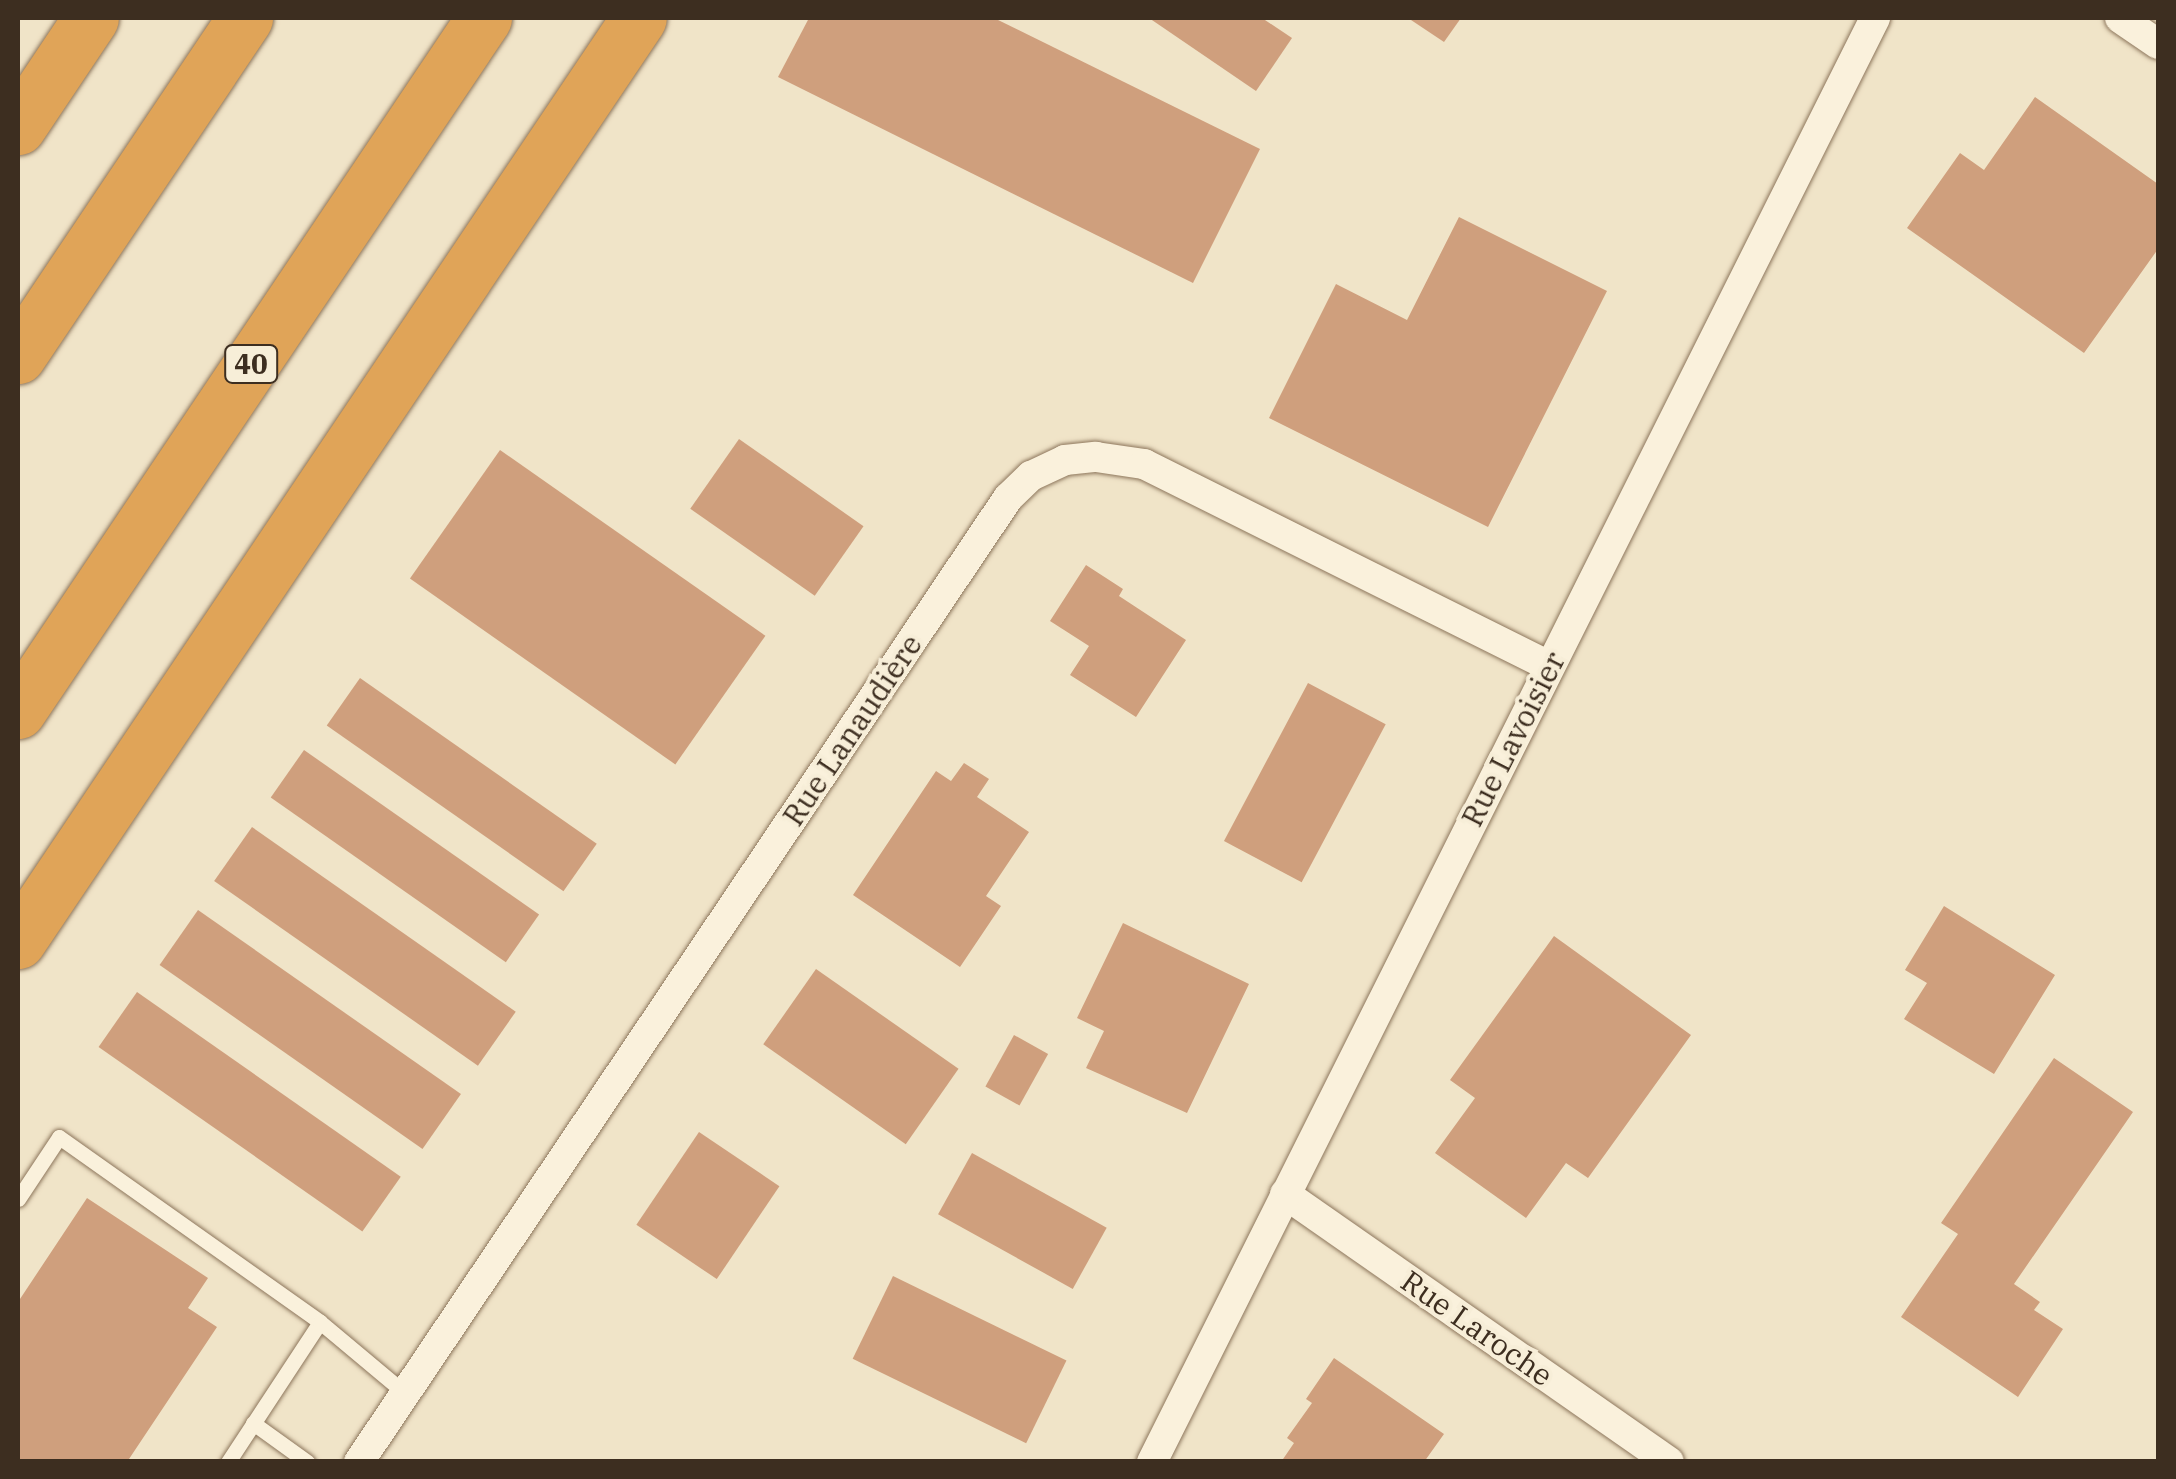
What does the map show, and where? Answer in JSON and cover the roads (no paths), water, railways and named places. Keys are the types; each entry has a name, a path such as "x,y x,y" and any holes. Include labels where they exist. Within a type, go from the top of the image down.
{"highway":[{"path":"18,127 91,18"},
{"path":"18,356 245,18"},
{"name":"40","path":"18,711 484,18"},
{"path":"18,940 638,18"}],"street":[{"name":"Rue Lavoisier","path":"1152,1462 1875,18"},
{"path":"2120,18 2158,44"},
{"name":"Rue Lanaudière","path":"359,1462 1008,498 1031,476 1065,460 1096,458 1144,464 1550,666"},
{"name":"Rue Laroche","path":"1285,1194 1669,1462"}],"lane":[{"path":"18,1199 59,1137 320,1322 405,1393"},
{"path":"228,1462 320,1322"},
{"path":"252,1422 307,1462"}]}
